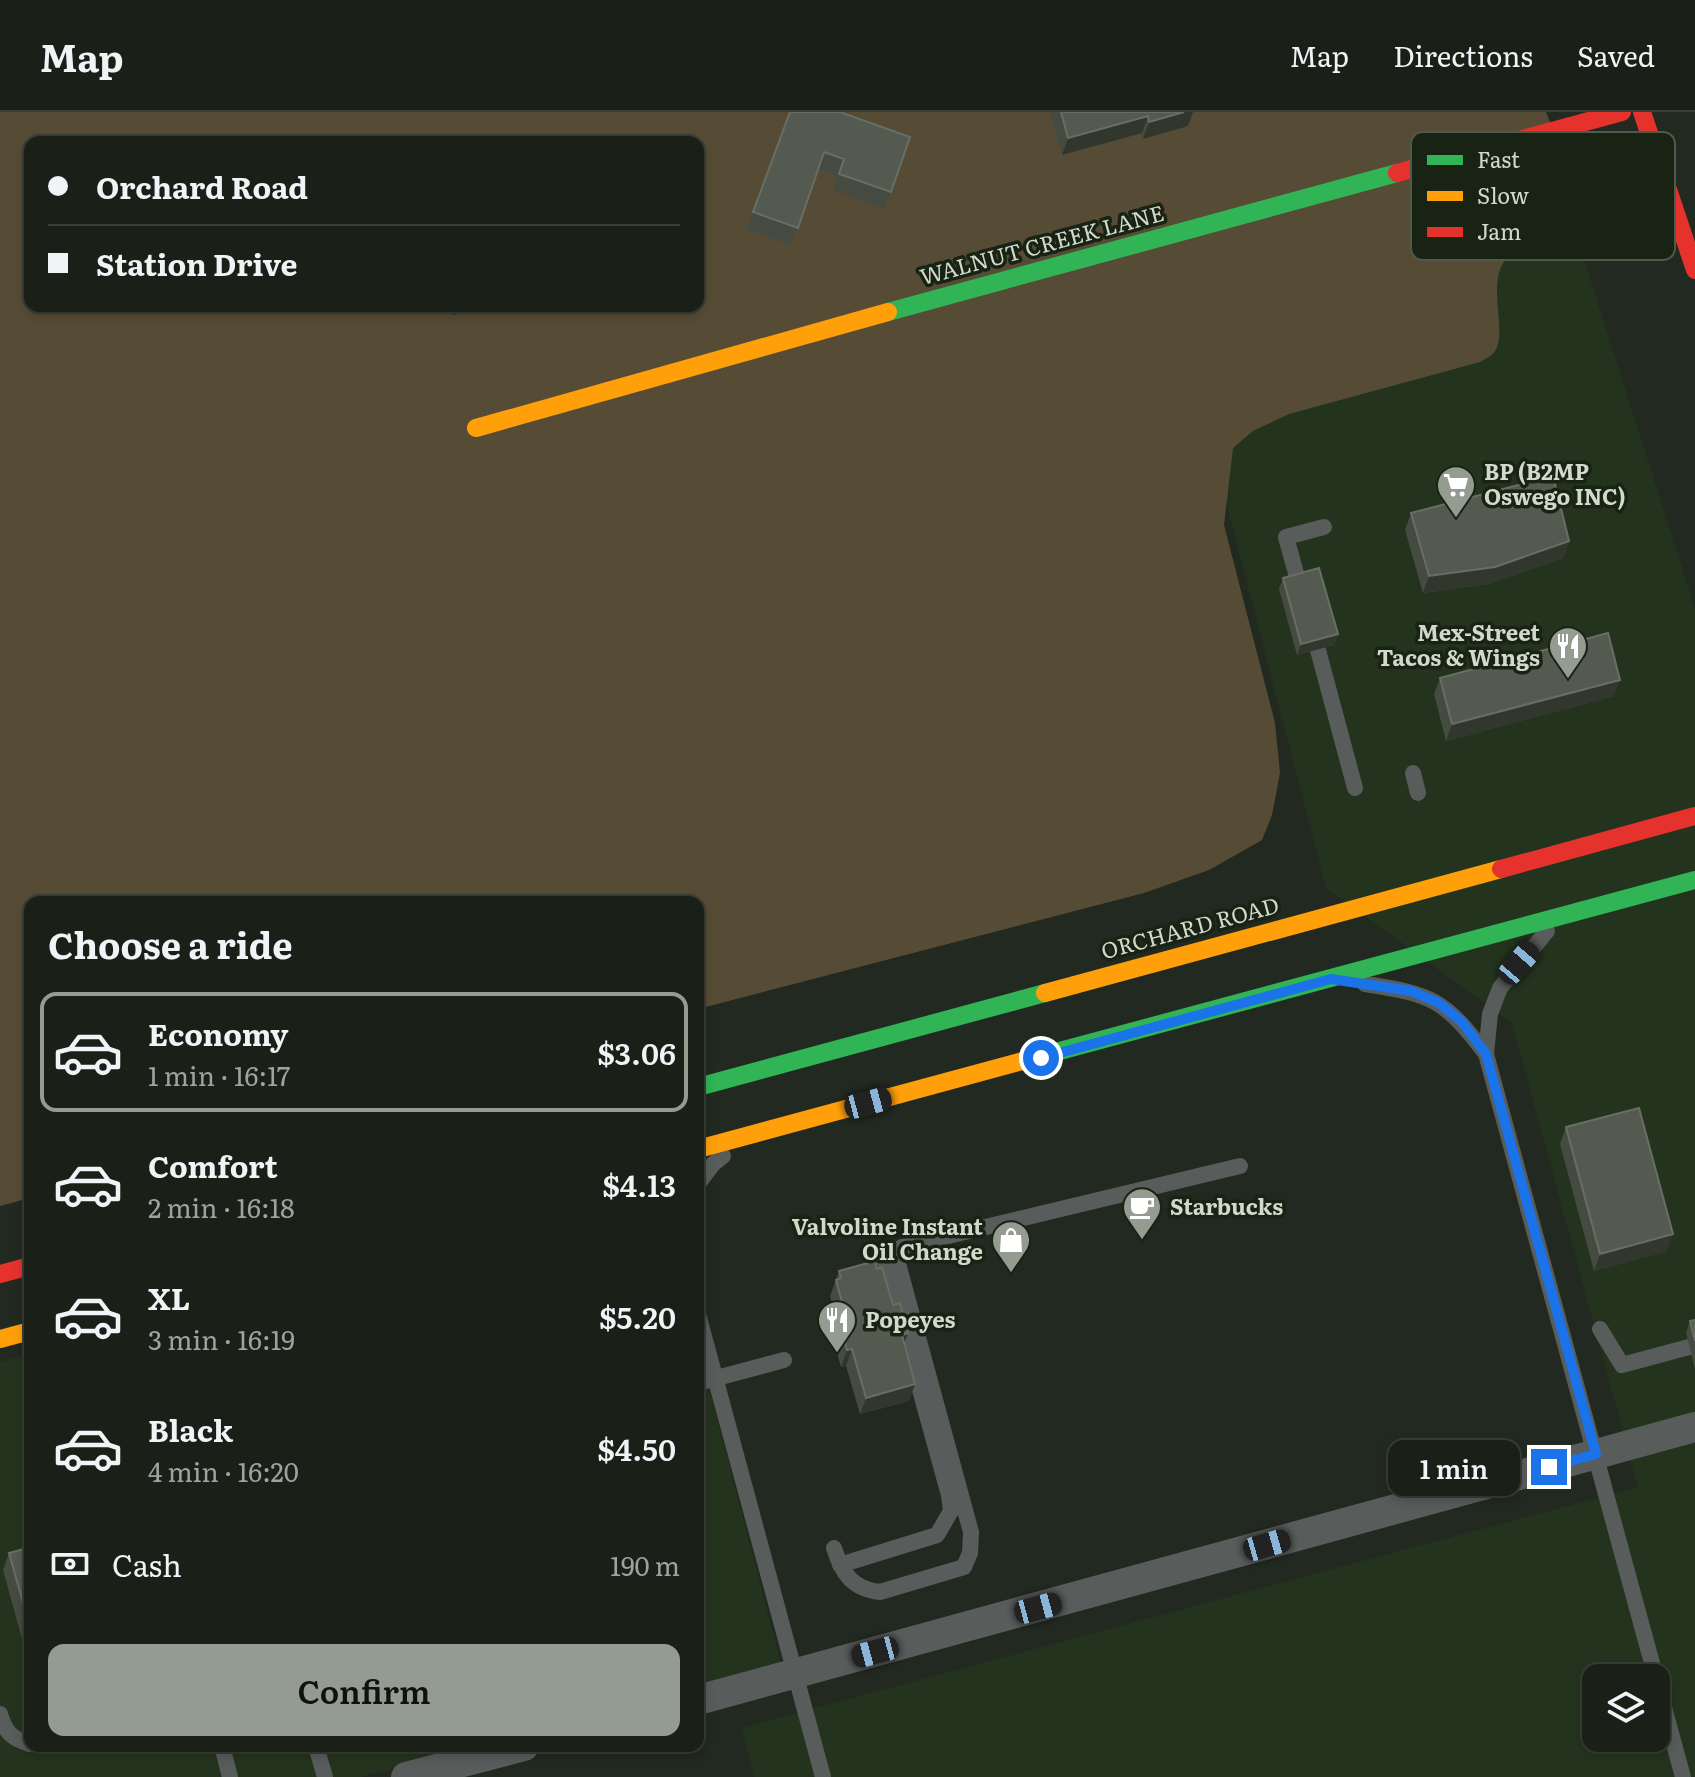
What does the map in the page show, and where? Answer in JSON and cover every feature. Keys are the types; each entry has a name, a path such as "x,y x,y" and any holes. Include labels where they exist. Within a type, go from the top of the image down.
{"main road":[{"name":"WALNUT CREEK LANE","path":"1548,132 1622,112"},
{"path":"1642,112 1649,132"},
{"name":"WALNUT CREEK LANE","path":"476,428 709,360 1411,169"},
{"path":"1675,210 1695,270"},
{"name":"ORCHARD ROAD","path":"704,1085 1695,816"},
{"path":"704,1147 1695,880"},
{"path":"0,1274 24,1268"},
{"path":"0,1339 24,1333"}],"street":[{"path":"704,1698 1695,1427"},
{"path":"406,1777 496,1752"}],"lane":[{"path":"1299,584 1286,537 1324,527"},
{"path":"1318,650 1355,788"},
{"path":"1413,773 1418,793"},
{"path":"1560,916 1500,988 1490,1014 1486,1054 1683,1777"},
{"path":"1331,979 1411,991 1439,1003 1462,1022 1486,1054"},
{"path":"704,1176 713,1164 753,1134"},
{"path":"893,1249 1240,1166"},
{"path":"840,1565 937,1535 951,1511 893,1249"},
{"path":"834,1548 840,1565 855,1585 880,1592 964,1567 970,1553 971,1532 893,1249"},
{"path":"1600,1329 1622,1365 1689,1347"},
{"path":"704,1337 823,1777"},
{"path":"704,1381 784,1360"},
{"path":"0,1714 5,1731 24,1742"},
{"path":"224,1752 230,1777"},
{"path":"318,1752 325,1777"}],"shaded area":[{"path":"0,112 1546,112 1554,132 1411,132 1411,260 1506,260 1498,275 1499,334 1494,353 1480,362 1289,414 1253,431 1233,448 1224,525 1275,723 1280,773 1272,815 1262,840 1209,870 1144,893 704,1007 704,896 24,896 24,1200 0,1206"},
{"path":"1411,234 1411,260 1584,260 1695,608 1695,1777 755,1777 741,1728 1638,1487 1512,1023 1326,888 1170,286"},
{"path":"24,1356 24,1752 457,1752 361,1777 0,1777 0,1362"},
{"path":"704,1369 782,1667 704,1687"}],"building":[{"path":"790,112 840,112 910,137 891,192 839,174 844,159 824,152 798,228 753,212"},
{"path":"1061,112 1184,112 1149,122 1148,116 1068,138"},
{"path":"1553,476 1569,541 1495,567 1429,576 1411,513"},
{"path":"1319,568 1338,634 1301,644 1283,578"},
{"path":"1608,633 1620,680 1452,724 1440,678"},
{"path":"1639,1108 1673,1234 1600,1254 1566,1127"},
{"path":"875,1261 877,1269 882,1267 893,1305 900,1303 908,1333 902,1335 915,1384 866,1398 852,1349 847,1350 840,1326 848,1324 836,1280 841,1278 839,1271"},
{"path":"1695,1320 1695,1341 1690,1321"},
{"path":"24,1549 24,1607 9,1553"}],"traffic: fast":[{"path":"888,312 1397,173"},
{"path":"1030,1059 1695,880"},
{"path":"704,1085 1045,993"}],"traffic: slow":[{"path":"476,428 888,312"},
{"path":"1045,993 1501,869"},
{"path":"704,1147 1030,1059"},
{"path":"0,1339 24,1333"}],"traffic: jam":[{"path":"1548,132 1622,112"},
{"path":"1642,112 1649,132"},
{"path":"1397,173 1411,169"},
{"path":"1675,210 1695,270"},
{"path":"1501,869 1695,816"},
{"path":"0,1274 24,1268"}],"place":[{"name":"BP (B2MP Oswego INC)","path":"1456,519"},
{"name":"Mex-Street Tacos & Wings","path":"1568,680"},
{"name":"Starbucks","path":"1142,1241"},
{"name":"Valvoline Instant Oil Change","path":"1011,1274"},
{"name":"Popeyes","path":"837,1354"}],"route":[{"path":"1041,1058 1331,979 1411,991 1439,1003 1462,1022 1486,1054 1596,1454 1549,1467"}]}
